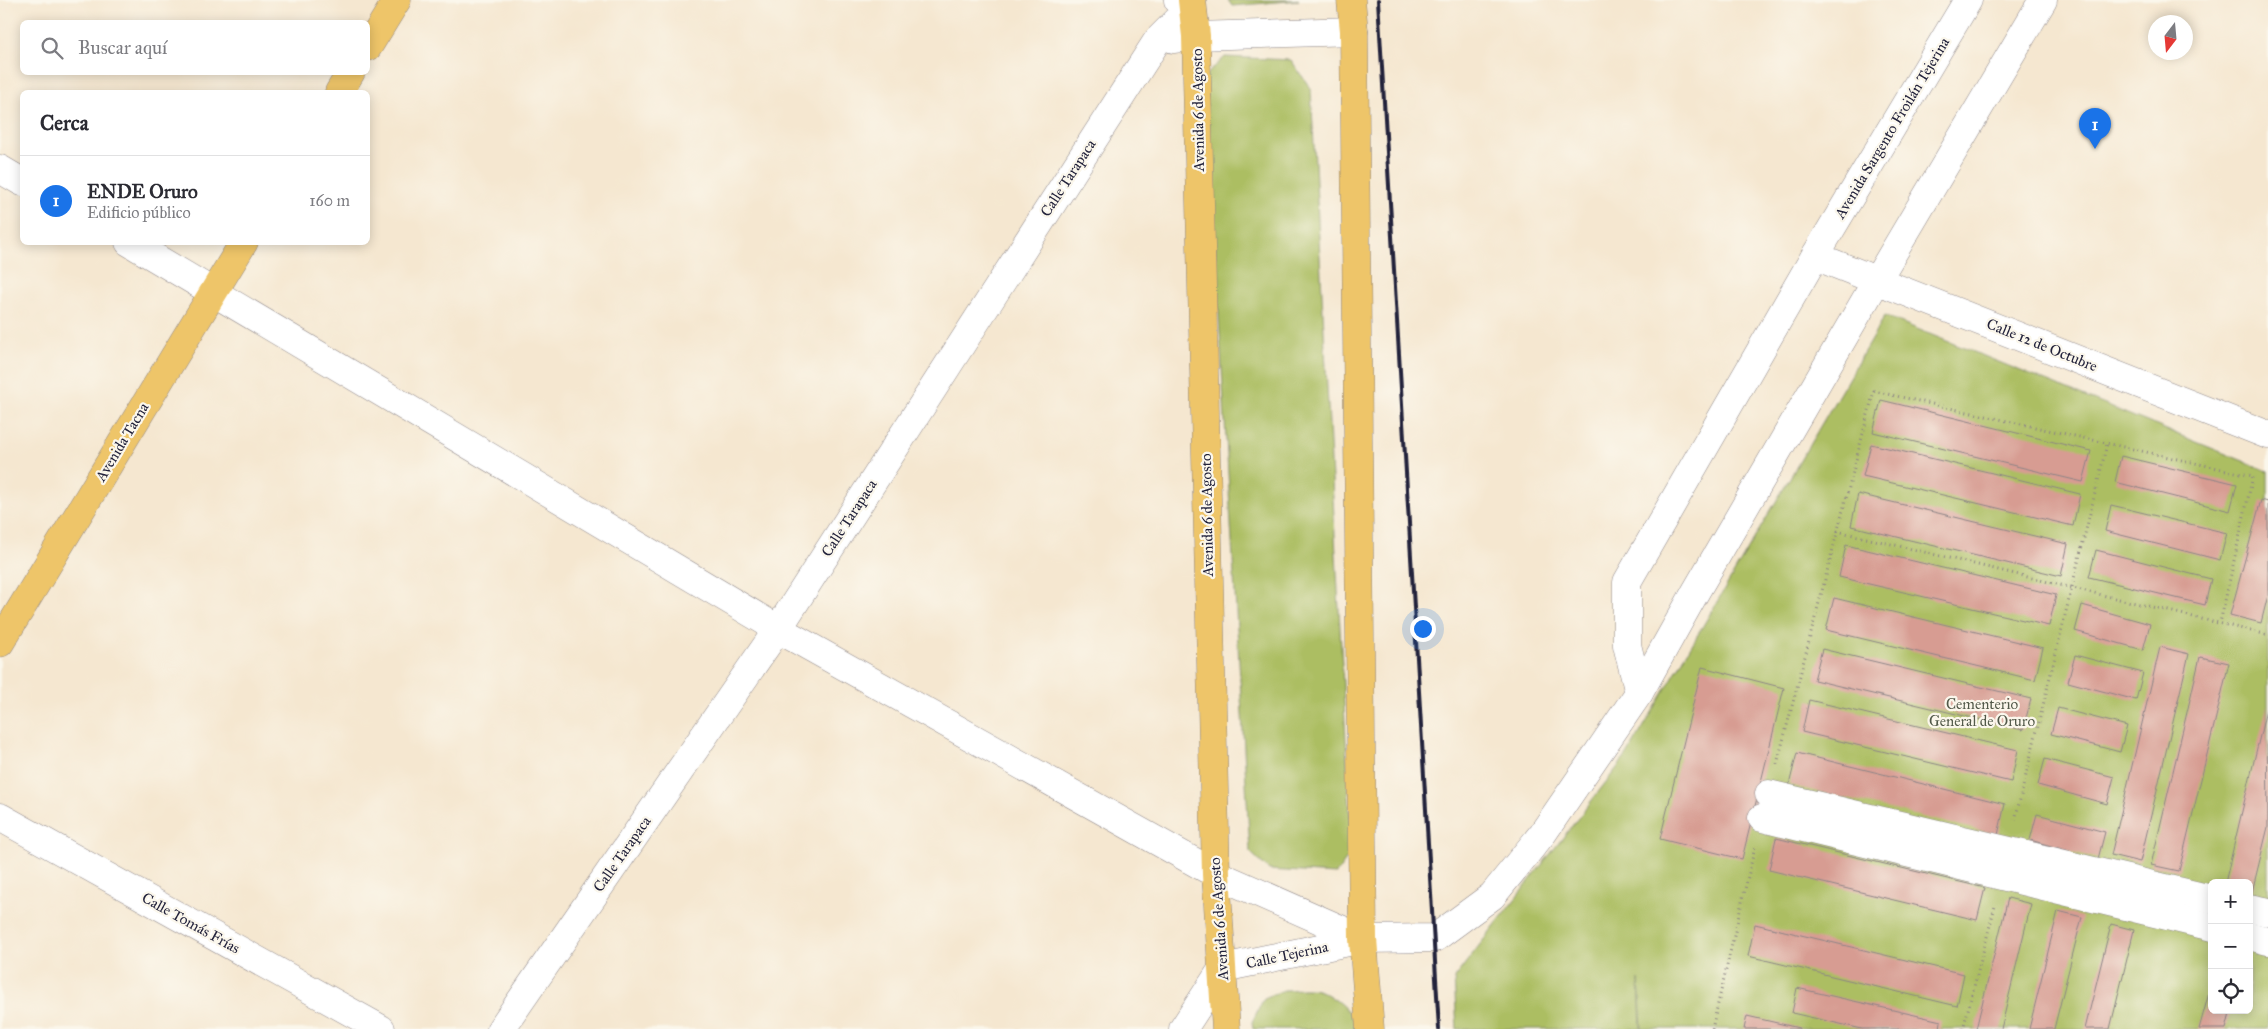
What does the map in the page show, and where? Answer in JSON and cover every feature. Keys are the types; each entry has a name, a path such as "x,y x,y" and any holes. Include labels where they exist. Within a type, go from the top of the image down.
{"main road":[{"path":"370,44 397,0"},
{"path":"1351,0 1354,31 1363,939 1370,1029"},
{"name":"Avenida 6 de Agosto","path":"1188,2 1196,36 1216,874 1226,1029"},
{"path":"340,90 349,75"},
{"name":"Avenida Tacna","path":"0,643 242,245"}],"street":[{"name":"Avenida Sargento Froilán Tejerina","path":"1639,693 1626,645 1627,582 1815,256 1968,0"},
{"path":"134,245 778,628 1216,874 1363,939 1435,938 1492,896 1544,833 1639,693 1696,591 2042,0"},
{"name":"Calle Tarapaca","path":"501,1029 778,628 1156,41 1188,2"},
{"path":"1156,41 1196,36 1354,31"},
{"path":"0,169 20,181"},
{"name":"Calle 12 de Octubre","path":"1815,256 2268,435"},
{"path":"1765,806 2008,850 2208,898"},
{"path":"1765,806 2002,876 2208,926"},
{"name":"Calle Tomás Frías","path":"0,817 381,1029"},
{"path":"2253,909 2268,912"},
{"path":"2253,937 2268,941"},
{"name":"Calle Tejerina","path":"1223,968 1363,939"},
{"path":"1183,1029 1223,968"}],"path":[{"path":"1712,1029 1765,806 1874,391 2253,476 2220,623"},
{"path":"2008,850 2107,444"},
{"path":"1837,531 2268,635"},
{"path":"1963,1029 2002,876"}],"green space":[{"path":"1228,0 1299,0 1232,6"},
{"path":"1225,57 1291,60 1311,89 1352,851 1336,874 1269,870 1250,852 1205,76"},
{"name":"Cementerio General de Oruro","path":"1885,316 2268,471 2268,1029 1642,1029 1639,980 1641,1029 1457,1029 1454,978 1627,755"},
{"path":"1312,989 1325,993 1337,1001 1353,1017 1357,1029 1253,1029 1252,1022 1264,998 1284,990"}],"building":[{"path":"1881,400 2091,451 2083,482 1873,432"},
{"path":"1871,444 2080,494 2073,526 1863,476"},
{"path":"2121,456 2237,484 2230,511 2115,482"},
{"path":"1858,494 2068,544 2061,576 1851,526"},
{"path":"2261,500 2268,502 2268,595 2261,623 2230,615"},
{"path":"2111,505 2227,533 2220,560 2105,531"},
{"path":"1846,545 2056,595 2049,626 1839,577"},
{"path":"2096,550 2211,579 2205,605 2089,577"},
{"path":"1834,598 2043,648 2035,680 1826,630"},
{"path":"2082,605 2150,624 2143,650 2075,631"},
{"path":"2160,647 2189,654 2140,862 2111,855"},
{"path":"1822,649 2031,699 2023,730 1814,680"},
{"path":"2075,655 2143,673 2136,700 2068,682"},
{"path":"2200,657 2229,663 2179,871 2151,865"},
{"path":"1702,667 1784,688 1742,859 1660,839"},
{"path":"1809,700 2018,750 2011,782 1802,732"},
{"path":"2267,706 2268,827 2253,888 2253,879 2226,879"},
{"path":"2058,708 2127,726 2120,752 2051,734"},
{"path":"1797,753 2005,804 1998,835 1789,785"},
{"path":"2045,759 2114,777 2107,804 2038,785"},
{"path":"2037,814 2105,832 2098,859 2030,840"},
{"path":"1776,838 1985,888 1977,920 1769,870"},
{"path":"2008,898 2031,904 2001,1029 1976,1029"},
{"path":"2058,911 2082,917 2054,1029 2029,1029"},
{"path":"1755,924 1964,974 1957,1006 1748,956"},
{"path":"2111,924 2134,930 2110,1029 2085,1029"},
{"path":"1797,988 1941,1021 1940,1029 1862,1029 1792,1013"},
{"path":"2208,996 2208,1014 2230,1014 2226,1029 2199,1029"},
{"path":"1747,1016 1799,1028 1799,1029 1744,1029"}],"railway":[{"path":"1378,0 1439,1029"}],"place":[{"name":"ENDE Oruro","path":"2095,149"}]}
